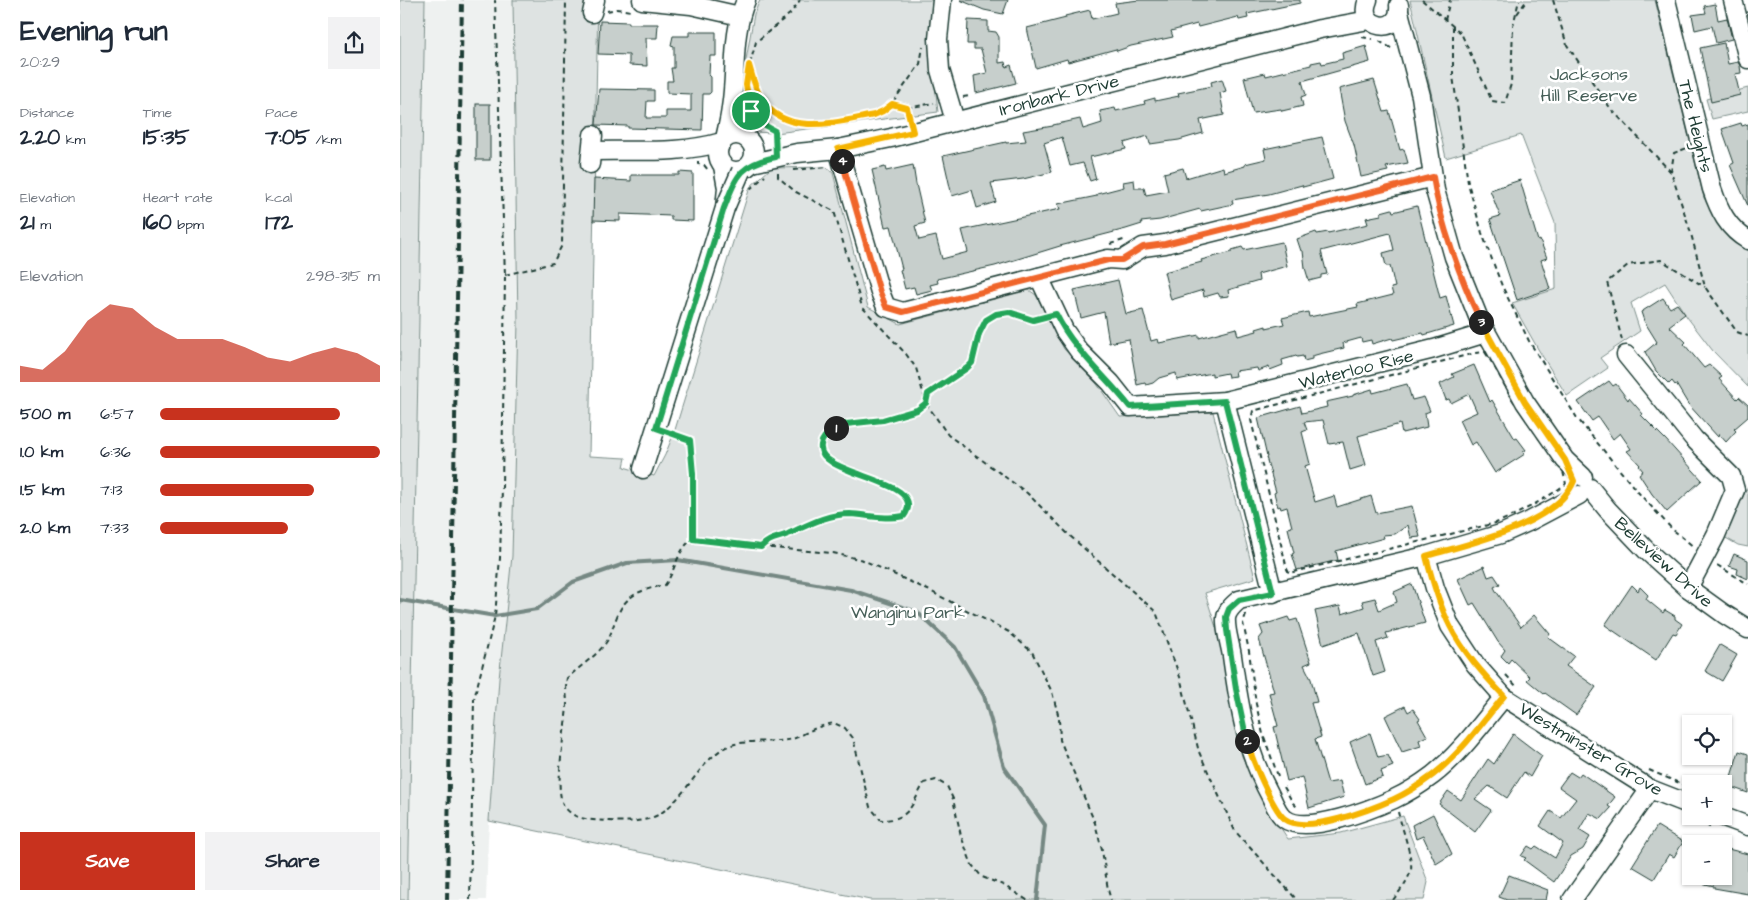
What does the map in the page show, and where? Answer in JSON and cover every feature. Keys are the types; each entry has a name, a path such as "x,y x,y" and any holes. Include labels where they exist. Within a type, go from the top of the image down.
{"street":[{"path":"942,0 938,39 940,70 955,122"},
{"name":"The Heights","path":"1666,0 1717,204 1733,230 1748,240"},
{"path":"1732,0 1748,59"},
{"path":"641,6 691,5 743,8 734,61 732,107 722,151 730,188"},
{"path":"1371,12 1387,26 1395,20 1398,6"},
{"name":"Belleview Drive","path":"1398,6 1404,55"},
{"name":"Ironbark Drive","path":"747,167 779,162 797,153 838,149 955,122 1320,29 1371,12"},
{"name":"Belleview Drive","path":"1371,12 1397,37 1421,96 1435,190 1454,257 1486,333 1525,402 1565,460 1578,486 1607,509 1646,550 1688,588 1748,629"},
{"path":"643,469 730,188 747,167 755,151 735,126 732,107"},
{"path":"675,150 698,154 722,151 733,135 748,140"},
{"name":"Ironbark Drive","path":"748,140 779,162"},
{"path":"592,150 675,150 703,147 722,151"},
{"path":"838,149 880,292 886,307 903,312 1108,260 1122,260 1143,247 1165,244 1433,177"},
{"path":"722,151 733,172 747,167"},
{"path":"1039,277 1056,314"},
{"name":"Waterloo Rise","path":"1056,314 1064,330 1079,351 1111,383 1130,407 1225,401 1434,350 1486,333"},
{"path":"1626,355 1694,440 1731,476 1735,490 1716,534 1688,588"},
{"path":"1225,401 1273,593"},
{"path":"1512,693 1433,775 1394,799 1336,820 1312,825 1295,823 1285,819 1275,806 1261,779 1249,749 1238,698 1226,617 1229,609 1239,600 1426,556 1501,534 1528,522 1556,506 1578,486"},
{"name":"Westminster Grove","path":"1426,556 1435,588 1450,626 1475,664 1574,742 1682,807"},
{"path":"1572,900 1650,789"},
{"path":"1732,824 1748,826"}],"path":[{"path":"470,900 474,699 495,616 500,558 505,275 495,0"},
{"path":"505,275 553,263 562,245 566,0"},
{"path":"748,75 756,42 791,13 800,0"},
{"path":"1422,0 1461,33 1492,101 1505,102 1511,84 1514,26 1519,0"},
{"path":"1445,20 1450,0"},
{"path":"1516,16 1527,0"},
{"path":"1552,0 1567,45 1611,109 1672,172"},
{"path":"593,6 616,9 641,6"},
{"path":"1453,26 1453,76 1468,183 1482,233 1502,286 1529,341 1577,418 1636,490 1672,528 1704,557 1748,584"},
{"path":"1362,37 1378,40 1404,55"},
{"path":"749,65 760,98 769,109 783,119 796,124 812,125 874,115 883,111 892,104 920,64 923,46"},
{"path":"747,92 751,111 757,121 775,131 779,162 778,177 796,192 834,211 862,307 906,354 916,368 926,403 948,435 1027,493 1070,536 1156,612 1180,677 1199,752 1235,831 1297,900"},
{"path":"892,104 907,108 913,132"},
{"path":"1700,142 1674,153 1672,172 1705,287 1737,332 1748,336"},
{"path":"698,154 698,164 704,165 714,177 730,188 750,189 779,162"},
{"path":"779,162 827,166 835,171 844,169"},
{"path":"1106,245 1134,238"},
{"path":"1626,355 1607,282 1628,264 1662,260 1705,287"},
{"path":"761,547 768,540 785,535 825,517 849,514 895,518 904,516 908,511 908,504 903,495 890,486 834,464 825,456 821,450 821,442 826,434 846,424 883,420 917,410 926,403 928,394 972,363 979,334 986,320 996,314 1009,312 1033,320 1056,314"},
{"path":"1485,352 1512,399 1540,440 1578,486 1546,498 1522,512 1496,523 1289,573 1286,569 1251,415 1258,408 1485,352"},
{"path":"656,428 690,440 693,474 693,539"},
{"path":"1027,900 1003,886 982,877 972,865 961,836 953,798 947,786 936,780 924,784 907,814 894,820 881,820 870,807 853,738 845,728 834,723 818,727 792,738 738,744 724,748 711,758 672,804 659,814 645,820 628,822 583,820 571,814 564,806 561,797 560,786 567,704 567,678 604,645 611,633 620,609 630,597 643,589 664,585 669,579 685,544 693,539 833,553 863,560 928,590 1009,632 1032,652 1052,692 1059,718 1060,740 1095,823 1111,900"},
{"path":"1246,613 1243,623 1256,704 1263,734 1279,780"},
{"path":"1506,675 1512,693"},
{"path":"1284,788 1293,803 1304,810"},
{"path":"1392,900 1403,887 1411,869 1408,848 1394,799"}],"shaded area":[{"path":"425,0 513,0 518,322 512,556 499,679 488,840 486,900 408,900"}],"green space":[{"path":"400,0 425,0 408,900 400,900"},
{"name":"Wanginu Park","path":"513,0 598,0 589,456 626,458 624,467 654,476 674,433 750,187 771,168 826,167 833,173 868,307 900,324 1029,290 1036,295 1064,349 1097,384 1120,417 1213,412 1255,578 1205,593 1222,646 1229,698 1242,756 1262,799 1288,839 1341,833 1403,816 1428,882 1424,900 870,900 489,821 499,679 512,556 518,322"},
{"path":"760,0 934,0 929,26 938,112 776,133 751,132 737,112 754,14"},
{"name":"Jacksons Hill Reserve","path":"1410,0 1655,0 1704,198 1725,231 1748,248 1748,387 1713,351 1687,317 1665,283 1631,303 1640,331 1600,358 1608,368 1567,396 1512,303 1556,289 1555,223 1521,135 1446,158"},
{"path":"1748,88 1748,111 1712,119 1706,99"},
{"path":"1748,486 1748,547 1738,545 1724,537"}],"building":[{"path":"960,0 1008,0 1003,14 984,10"},
{"path":"1139,0 1300,0 1300,3 1247,14 1248,18 1239,20 1238,17 1198,27 1197,24 1171,31 1173,37 1117,51 1116,49 1068,62 1067,59 1036,68 1027,28 1090,10 1092,19 1117,13 1115,3"},
{"path":"1715,4 1718,20 1727,18 1732,39 1716,43 1712,26 1695,30 1692,15 1706,13 1704,6"},
{"path":"968,20 988,21 988,31 996,32 999,37 999,63 1005,62 1006,67 1011,65 1016,83 976,93 974,76 987,73 981,49 974,49 974,44 967,44"},
{"path":"600,21 658,24 657,38 646,38 647,66 629,65 629,55 598,54"},
{"path":"689,32 716,32 716,56 710,56 709,75 711,77 711,92 703,94 702,130 596,125 599,89 654,90 654,101 647,101 646,118 666,118 666,111 691,111 691,94 667,93 667,81 673,81 671,68 674,68 674,46 671,45 673,36 689,36"},
{"path":"1724,43 1728,64 1738,62 1740,66 1741,73 1735,74 1740,95 1711,102 1700,48"},
{"path":"1366,46 1370,62 1302,81 1306,95 1301,97 1303,106 1282,111 1281,109 1253,113 1244,78 1265,73 1266,76 1321,61 1322,64 1343,59 1342,53"},
{"path":"1222,79 1226,91 1220,93 1224,115 1200,120 1203,133 1179,140 1150,144 1148,136 1124,143 1126,149 1090,157 1096,179 1090,181 1083,163 1070,166 1062,137 1044,143 1052,172 1023,179 991,183 996,202 977,208 972,190 952,196 943,156 1006,142 1026,141 1023,131 1080,119 1083,129 1102,123 1100,111 1115,108 1116,111 1145,104 1144,101 1155,98 1155,101 1179,96 1178,93 1212,86 1211,82"},
{"path":"1374,80 1384,112 1389,111 1400,150 1404,149 1408,163 1386,167 1388,171 1361,177 1354,145 1345,121 1339,89"},
{"path":"476,104 490,104 490,160 476,160"},
{"path":"1741,123 1742,126 1748,124 1748,206 1730,165 1734,163 1722,129"},
{"path":"1322,137 1333,179 1303,187 1302,185 1269,194 1232,200 1233,204 1201,211 1200,209 1160,220 1141,222 1142,224 1126,229 1060,246 995,266 937,279 938,283 930,285 932,290 916,294 914,287 905,289 891,226 885,227 872,170 885,167 886,171 913,165 925,223 915,226 919,240 936,236 942,259 968,252 962,230 1060,209 1058,204 1097,196 1097,194 1124,187 1123,182 1134,180 1135,188 1144,188 1146,195 1168,191 1164,173 1183,168 1186,178 1223,167 1224,172 1266,159 1264,149"},
{"path":"679,172 693,173 693,221 671,220 671,216 620,214 620,221 593,220 594,179 631,181 631,175 679,175"},
{"path":"1520,180 1538,241 1540,240 1547,258 1541,260 1550,289 1517,300 1490,219 1500,216 1490,190"},
{"path":"1417,206 1440,298 1446,296 1454,326 1424,335 1423,333 1393,340 1392,338 1372,344 1371,340 1362,342 1361,338 1343,343 1344,348 1312,356 1312,359 1304,361 1303,356 1296,356 1282,360 1283,365 1270,370 1269,367 1258,371 1257,368 1235,371 1236,376 1228,377 1227,373 1212,376 1212,373 1177,380 1176,373 1159,378 1153,383 1137,385 1129,339 1109,343 1104,312 1081,318 1074,290 1118,280 1126,314 1143,310 1151,341 1158,339 1159,343 1199,335 1199,338 1236,328 1238,336 1257,331 1256,329 1266,326 1266,328 1284,324 1282,318 1308,312 1309,317 1358,307 1357,304 1393,295 1391,288 1395,287 1390,266 1386,266 1383,253 1394,250 1390,233 1321,251 1327,274 1321,275 1321,278 1309,281 1303,251 1301,251 1297,239 1316,232 1317,234 1328,233 1368,224 1366,218 1381,215 1381,212 1392,209 1393,212"},
{"path":"1282,242 1287,266 1258,274 1259,281 1228,290 1229,296 1220,297 1218,293 1204,297 1203,290 1171,300 1164,272 1202,262 1201,260 1232,252 1232,250 1242,247 1244,250"},
{"path":"1663,298 1670,308 1677,304 1685,314 1669,326 1686,342 1684,344 1704,368 1709,365 1722,377 1719,379 1737,399 1739,397 1748,405 1748,417 1734,429 1736,431 1726,442 1719,434 1718,437 1688,404 1676,384 1672,381 1669,384 1656,371 1645,352 1657,342 1644,321 1641,312"},
{"path":"1474,365 1490,402 1492,400 1515,439 1517,438 1526,450 1523,452 1525,454 1495,473 1476,442 1471,445 1459,420 1477,412 1469,394 1451,403 1449,399 1446,400 1440,384 1454,377 1452,374"},
{"path":"1609,381 1613,386 1616,384 1628,400 1629,398 1643,414 1641,415 1702,480 1667,512 1639,474 1643,471 1627,451 1631,449 1620,433 1613,439 1598,417 1592,421 1578,402"},
{"path":"1407,384 1412,400 1424,397 1430,411 1425,413 1427,427 1402,433 1400,424 1358,436 1366,465 1350,470 1343,442 1329,444 1323,420 1304,422 1307,430 1302,432 1310,464 1305,466 1315,502 1334,496 1337,507 1371,496 1376,513 1412,506 1420,537 1411,538 1408,525 1395,534 1383,535 1384,538 1336,551 1338,560 1297,570 1292,554 1294,553 1288,528 1292,527 1287,507 1281,509 1280,506 1278,507 1258,418 1300,406 1302,413 1327,407 1326,402 1353,396 1372,389 1373,393"},
{"path":"1734,554 1748,560 1748,579 1737,574 1738,569 1729,566"},
{"path":"1484,566 1488,577 1494,575 1500,584 1494,587 1521,627 1534,615 1550,634 1548,637 1574,656 1566,666 1596,687 1576,715 1544,694 1527,680 1530,677 1511,659 1508,663 1501,656 1505,650 1474,603 1470,605 1458,579"},
{"path":"1412,584 1425,623 1386,633 1388,638 1376,642 1385,672 1373,676 1359,633 1323,645 1315,611 1340,606 1342,614 1364,607 1362,601 1375,598 1379,610 1397,602 1394,592"},
{"path":"1632,585 1638,591 1640,587 1648,595 1646,599 1663,613 1665,610 1675,616 1675,619 1682,624 1676,634 1673,633 1656,660 1605,625"},
{"path":"1288,617 1290,621 1297,619 1311,662 1304,665 1311,679 1317,702 1311,703 1321,737 1315,739 1328,783 1340,781 1344,797 1309,808 1302,777 1287,781 1274,727 1278,726 1269,693 1274,692 1259,639 1263,634 1260,626"},
{"path":"1720,645 1737,655 1722,681 1705,671"},
{"path":"1405,706 1408,712 1413,709 1420,719 1418,720 1427,736 1419,740 1421,746 1402,752 1385,716"},
{"path":"1370,733 1378,757 1388,755 1393,766 1381,771 1383,777 1365,784 1350,742"},
{"path":"1513,734 1542,756 1530,777 1524,772 1507,798 1489,786 1475,799 1491,810 1475,832 1439,804 1448,791 1461,800 1488,759 1494,764"},
{"path":"1739,751 1748,754 1748,793 1732,787 1731,775"},
{"path":"1570,772 1578,777 1581,773 1615,797 1608,806 1611,808 1601,819 1589,813 1579,830 1590,837 1583,849 1571,856 1554,882 1524,860 1526,858 1521,856 1528,846 1533,849 1536,846 1555,858 1563,843 1540,826 1550,811 1561,818 1576,799 1559,787"},
{"path":"1433,814 1452,854 1436,864 1423,836 1416,839 1412,825"},
{"path":"1657,826 1682,841 1674,857 1669,854 1654,879 1632,866"},
{"path":"1732,850 1748,854 1748,894 1714,888 1714,886 1710,885 1732,885"},
{"path":"1509,875 1548,890 1546,900 1507,900 1499,897"}],"waterway":[{"path":"400,600 495,616 537,609 573,582 627,563 678,560 851,590 917,612 955,647 984,696 1004,767 1045,825 1037,900"}],"railway":[{"path":"447,900 462,0"}],"route":[{"path":"749,65 760,98 769,109 783,119 796,124 812,125 874,115 892,104 907,108 913,132 838,149 880,292 886,307 903,312 1108,260 1122,260 1143,247 1165,244 1433,177 1454,257 1486,333 1525,402 1565,460 1574,481 1556,506 1528,522 1501,534 1426,556 1435,588 1450,626 1475,664 1504,696 1455,754 1433,775 1394,799 1336,820 1312,825 1295,823 1285,819 1275,806 1261,779 1249,749 1236,689 1227,630 1226,617 1229,609 1239,600 1273,593 1225,401 1130,407 1111,383 1079,351 1064,330 1056,314 1033,320 1009,312 996,314 986,320 979,334 972,363 928,394 926,403 917,410 883,420 846,424 826,434 821,442 821,450 825,456 834,464 870,477 890,486 903,495 908,504 908,511 904,516 895,518 849,514 825,517 785,535 768,540 761,547 693,539 693,474 690,440 656,428 724,208 732,188 741,171 747,169 752,163 776,157 775,131 766,128 757,121 751,111 746,85 749,65"}]}
